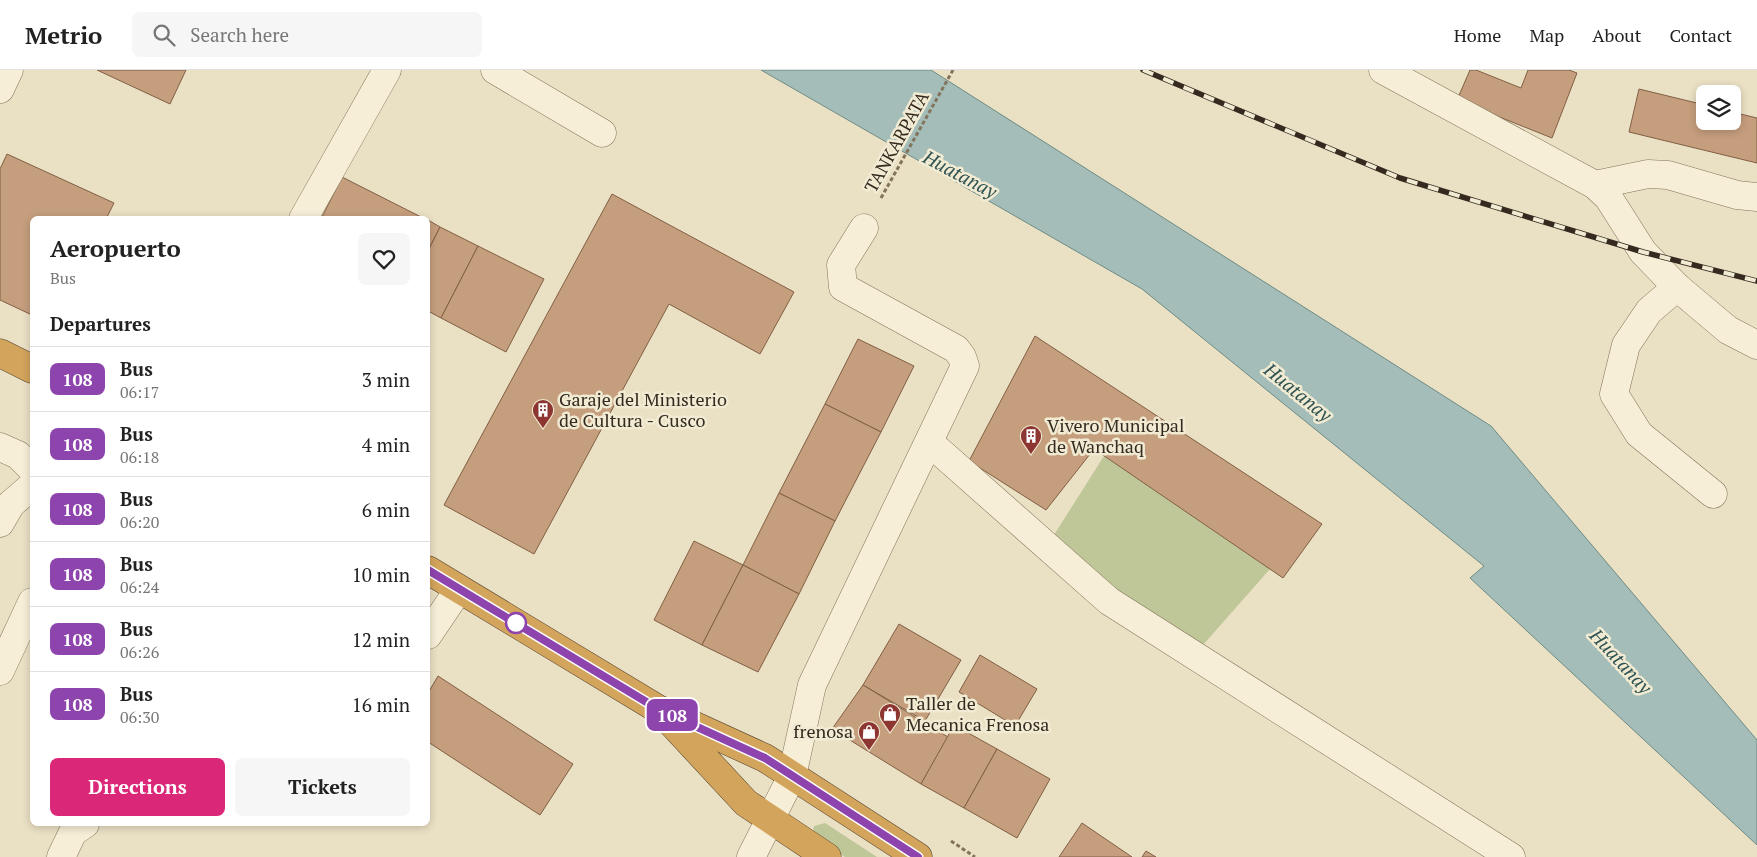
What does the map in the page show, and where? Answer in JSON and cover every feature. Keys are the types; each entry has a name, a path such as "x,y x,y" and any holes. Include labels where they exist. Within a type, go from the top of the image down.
{"highway":[{"path":"0,353 30,368"},
{"path":"430,571 658,709 765,758 918,857"},
{"path":"658,709 746,803 827,857"}],"street":[{"path":"0,89 9,70"},
{"path":"305,216 387,70"},
{"path":"495,70 602,133"},
{"path":"1383,70 1594,185 1608,197 1643,252 1677,288 1728,330 1757,345"},
{"path":"1594,185 1648,174 1668,175 1737,195 1757,197"},
{"path":"751,857 792,776 812,685 965,366 962,357 956,349 843,287 841,265 864,228"},
{"path":"1677,288 1649,311 1626,345 1614,394 1639,434 1713,494"},
{"path":"930,442 1109,601 1512,857"},
{"path":"0,447 18,455 30,466"},
{"path":"0,523 11,504 30,488"},
{"path":"430,632 459,589"},
{"path":"0,671 30,606"},
{"path":"61,857 73,832 81,826"}],"path":[{"name":"TANKARPATA","path":"864,228 953,70"}],"green space":[{"path":"1104,456 1270,569 1202,646 1047,546"},
{"path":"825,823 877,857 845,857 812,836 814,826"}],"water":[{"name":"Huatanay","path":"761,70 931,70 1491,426 1757,740 1757,845 1470,578 1484,566 1142,289"}],"building":[{"path":"97,70 186,70 170,104"},
{"path":"1470,70 1476,70 1521,88 1528,70 1569,70 1577,73 1552,138 1457,100"},
{"path":"1639,89 1696,103 1696,130 1741,130 1741,114 1757,118 1757,163 1629,132"},
{"path":"7,154 114,203 108,216 30,216 30,314 0,300 0,169"},
{"path":"342,177 419,216 322,216"},
{"name":"Garaje del Ministerio de Cultura - Cusco","path":"612,194 794,292 760,354 669,304 534,554 444,505"},
{"path":"430,221 440,227 430,247"},
{"path":"440,227 478,246 441,318 430,312 430,247"},
{"path":"478,246 544,279 506,352 441,318"},
{"name":"Vivero Municipal de Wanchaq","path":"1035,336 1322,524 1283,578 1094,449 1046,510 969,461"},
{"path":"858,339 914,366 881,432 825,404"},
{"path":"825,404 881,432 835,521 779,493"},
{"path":"779,493 835,521 799,594 743,565"},
{"path":"694,541 743,565 702,645 654,620"},
{"path":"743,565 799,594 758,672 702,645"},
{"path":"899,624 961,660 925,721 863,685"},
{"path":"980,655 1037,689 1015,726 959,692"},
{"path":"438,676 573,764 540,815 430,743 430,690"},
{"name":"Taller de Mecanica Frenosa","path":"863,685 948,737 921,784 832,729"},
{"path":"954,725 997,749 964,808 921,784"},
{"path":"997,749 1050,779 1017,838 964,808"},
{"path":"1082,823 1132,857 1059,857"},
{"path":"1146,851 1156,857 1142,857"}],"railway":[{"path":"1143,70 1400,178 1643,252 1757,281"}],"bus line":[{"name":"108","path":"430,571 658,709 765,758 918,857"}],"place":[{"name":"Garaje del Ministerio de Cultura - Cusco","path":"543,429"},
{"name":"Vivero Municipal de Wanchaq","path":"1031,455"},
{"name":"Taller de Mecanica Frenosa","path":"890,733"},
{"name":"frenosa","path":"869,751"}]}
